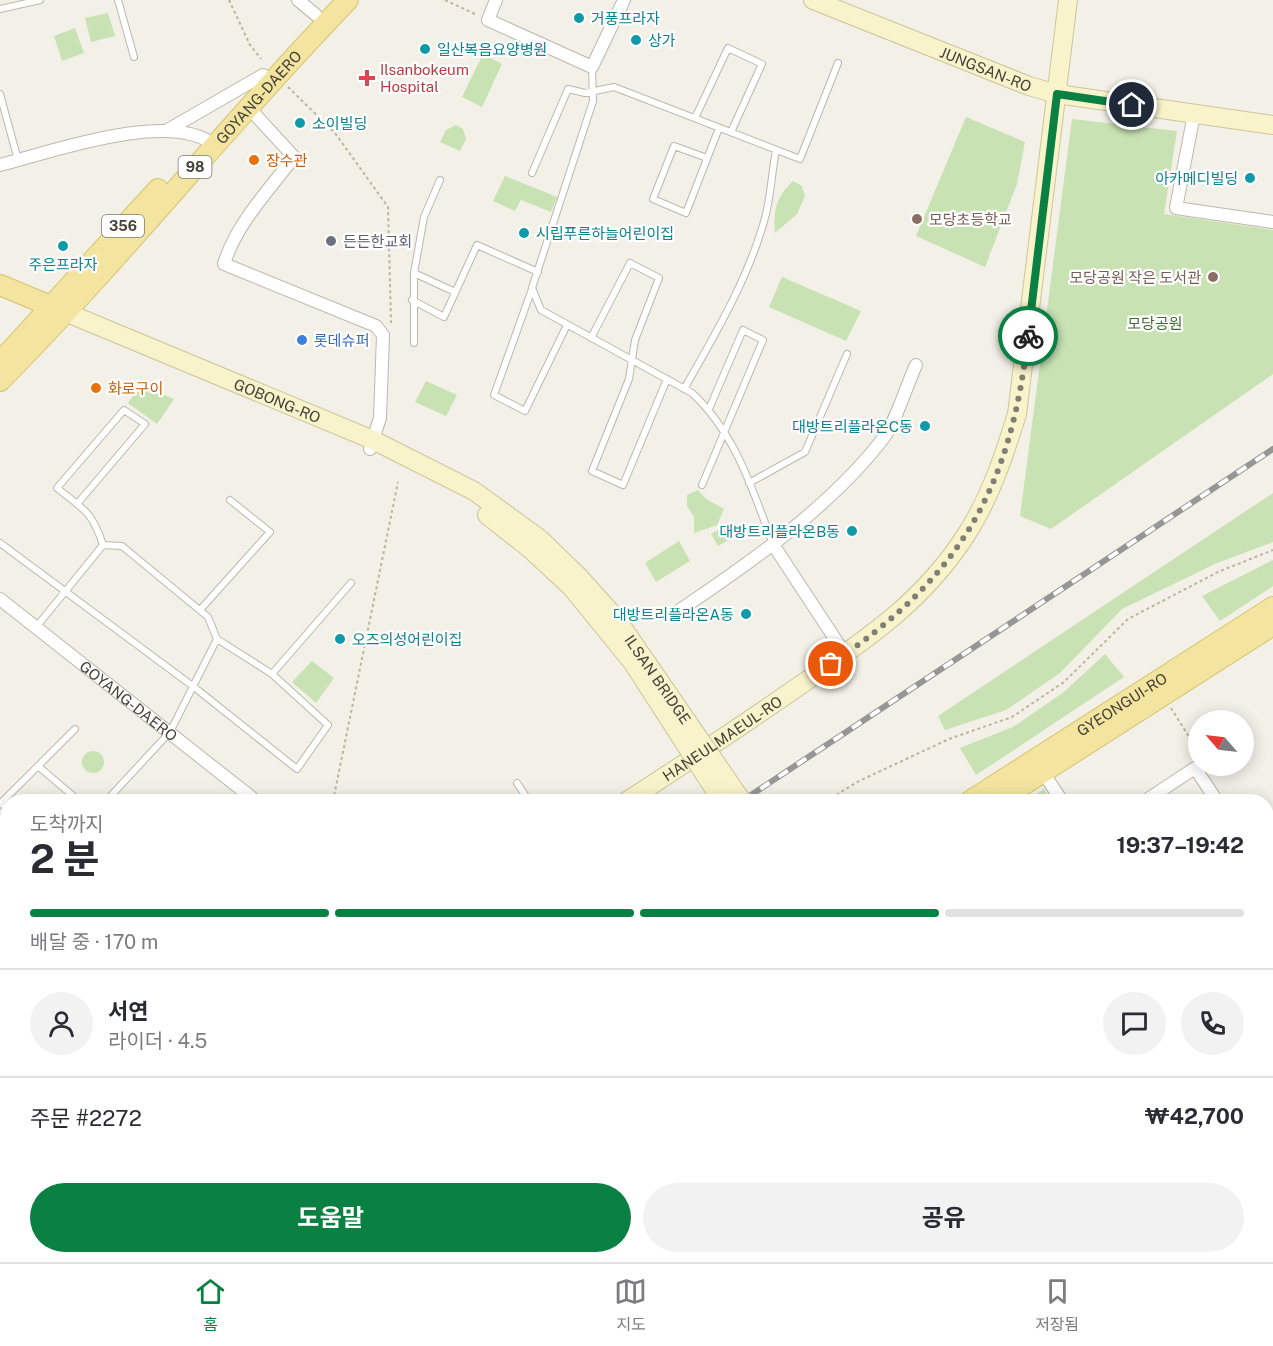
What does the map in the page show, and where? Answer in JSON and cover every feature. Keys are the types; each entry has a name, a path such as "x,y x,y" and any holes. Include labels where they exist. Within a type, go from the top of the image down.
{"main road":[{"name":"GOYANG-DAERO","path":"209,142 249,108 348,0"},
{"name":"JUNGSAN-RO","path":"813,0 1029,86 1057,94 1273,126"},
{"name":"HANEULMAEUL-RO","path":"637,794 891,621 946,564 967,534 1002,461 1017,414 1068,0"},
{"name":"GOYANG-DAERO","path":"0,381 53,313 209,142 322,7"},
{"name":"GOBONG-RO","path":"0,285 53,313 315,423 372,444 438,482 535,544"},
{"name":"GOBONG-RO","path":"0,298 53,313"},
{"name":"GOYANG-DAERO","path":"0,362 28,332 53,313"},
{"name":"ILSAN BRIDGE","path":"535,544 633,663 717,794"},
{"name":"ILSAN BRIDGE","path":"535,544 580,578 616,618 737,794"},
{"name":"GYEONGUI-RO","path":"981,794 1273,607"},
{"name":"GYEONGUI-RO","path":"1008,794 1273,626"}],"street":[{"path":"298,0 322,7"},
{"path":"496,0 488,20 592,67 620,1"},
{"path":"166,131 268,71"},
{"path":"249,108 294,158 244,225 228,250 224,264 376,326 383,335 380,418 372,444"},
{"path":"1194,114 1176,208 1273,222"},
{"path":"0,165 133,131 166,131 209,142"},
{"path":"680,610 774,546 846,479 884,438 916,365"},
{"path":"774,546 845,654"},
{"name":"GOYANG-DAERO","path":"0,599 246,794"},
{"path":"1156,794 1195,768 1212,794"},
{"path":"1042,771 1057,794"}],"lane":[{"path":"0,9 40,0"},
{"path":"118,0 134,57"},
{"path":"695,118 728,48 762,64 731,132"},
{"path":"532,172 568,89 593,92 614,87 800,159 838,63"},
{"path":"567,325 525,411 494,395 538,272 590,112 593,92 592,67"},
{"path":"0,94 18,161"},
{"path":"707,158 674,146 653,199 686,213 707,158 718,128"},
{"path":"684,389 722,322 744,276 766,214 776,150"},
{"path":"414,343 412,300 423,217 441,180"},
{"path":"412,300 444,317 477,245 538,272"},
{"path":"591,338 630,263 660,278 635,340 629,379 592,471 623,485 667,379"},
{"path":"414,273 455,292"},
{"path":"532,288 541,310 684,389 709,409 736,450 774,546"},
{"path":"702,485 763,340 743,330 709,409"},
{"path":"749,483 805,452 847,354"},
{"path":"77,504 145,424 124,410 57,488 94,518 103,545"},
{"path":"200,610 270,532 230,500"},
{"path":"0,543 194,687 297,769 328,725 272,674 217,639 208,617 122,546 103,545"},
{"path":"37,626 103,545"},
{"path":"272,674 351,583"},
{"path":"112,794 170,732 217,639"},
{"path":"9,794 75,729"},
{"path":"38,766 71,794"},
{"path":"517,783 524,794"}],"path":[{"path":"229,0 250,45 268,71 335,133 388,207 391,328"},
{"path":"445,0 488,20"},
{"path":"334,794 398,482"},
{"path":"838,794 859,781 949,739 1012,717 1064,682 1128,619 1218,572 1273,550"},
{"path":"1170,706 1188,735"}],"green space":[{"path":"108,13 115,36 91,42 85,18"},
{"path":"75,28 84,53 62,61 54,36"},
{"path":"483,54 502,64 482,107 462,97"},
{"path":"966,117 1025,142 1017,184 985,267 916,236"},
{"name":"모당공원","path":"1072,119 1177,131 1164,214 1273,230 1273,374 1051,529 1020,516"},
{"path":"456,125 463,129 466,139 460,151 440,142 446,130"},
{"path":"505,176 557,197 551,212 521,200 515,211 493,201"},
{"path":"793,181 802,186 805,196 797,214 775,233 775,217 779,198"},
{"path":"782,277 861,311 846,341 769,307"},
{"path":"426,381 457,395 446,416 415,402"},
{"path":"141,385 174,399 157,424 128,403"},
{"path":"698,490 706,499 724,509 717,525 694,533 694,517 687,506 687,495"},
{"path":"1273,493 1273,542 1217,563 1122,609 1060,673 1006,710 945,730 938,716"},
{"path":"725,526 732,538 718,546 711,534"},
{"path":"679,541 690,561 656,582 645,563"},
{"path":"1273,560 1273,586 1220,621 1202,596"},
{"path":"1105,654 1124,677 976,775 960,748 1013,727 1064,692"},
{"path":"312,661 334,678 316,703 292,682"},
{"path":"93,751 101,754 104,762 101,770 93,773 85,770 82,762 85,754"},
{"path":"1044,789 1047,794 1036,794"}],"railway":[{"path":"753,794 1273,449"}],"way so far":[{"path":"831,664 891,621 907,606 946,564 967,534 986,499 1002,461 1017,414 1028,336"}],"place":[{"name":"거풍프라자","path":"579,18"},
{"name":"상가","path":"636,40"},
{"name":"일산복음요양병원","path":"425,49"},
{"name":"Ilsanbokeum Hospital","path":"367,78"},
{"name":"소이빌딩","path":"300,123"},
{"name":"장수관","path":"254,160"},
{"name":"아카메디빌딩","path":"1250,178"},
{"name":"모당초등학교","path":"917,219"},
{"name":"시립푸른하늘어린이집","path":"524,233"},
{"name":"든든한교회","path":"331,241"},
{"name":"주은프라자","path":"63,246"},
{"name":"모당공원 작은 도서관","path":"1213,277"},
{"name":"롯데슈퍼","path":"302,340"},
{"name":"화로구이","path":"96,388"},
{"name":"대방트리플라온C동","path":"925,426"},
{"name":"대방트리플라온B동","path":"852,531"},
{"name":"대방트리플라온A동","path":"746,614"},
{"name":"오즈의성어린이집","path":"340,639"}],"route":[{"path":"1028,336 1057,94 1132,105"}]}
